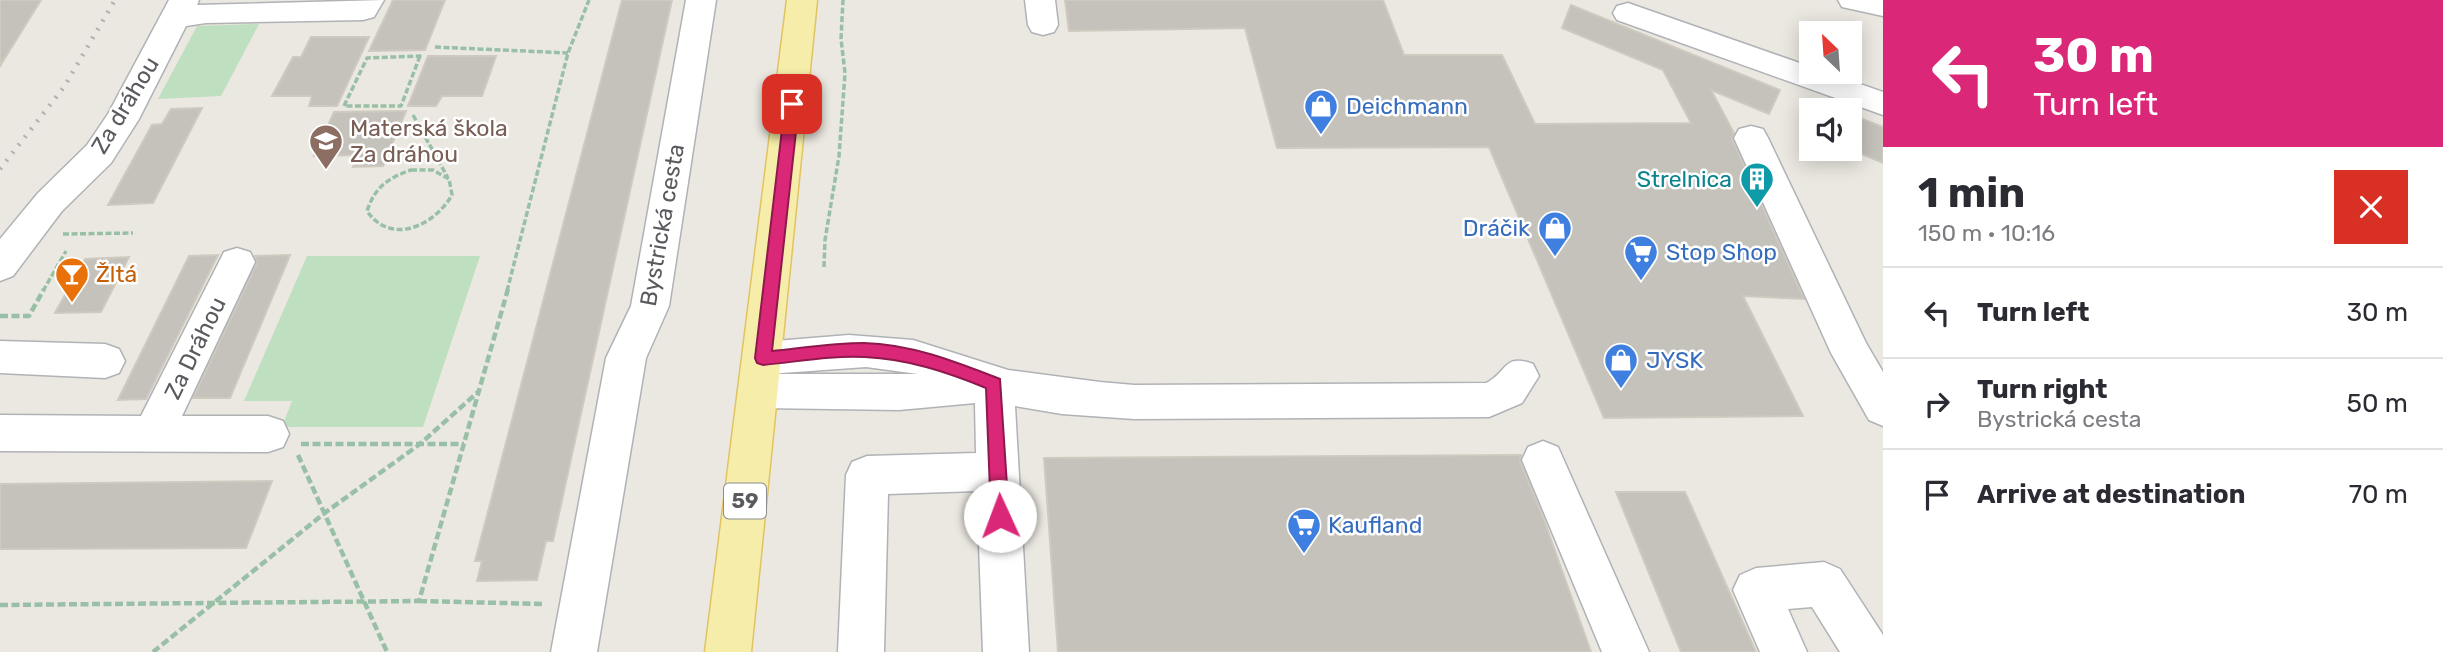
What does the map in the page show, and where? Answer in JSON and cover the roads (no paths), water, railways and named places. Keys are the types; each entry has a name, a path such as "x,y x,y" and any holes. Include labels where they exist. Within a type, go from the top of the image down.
{"main road":[{"name":"59","path":"729,652 802,0"}],"street":[{"path":"180,9 205,13 363,10 369,0"},
{"name":"Bystrická cesta","path":"574,652 626,358 650,306 701,0"},
{"path":"1853,0 1883,6"},
{"name":"Za dráhou","path":"0,266 51,202 99,155 122,119 180,9"},
{"path":"1628,13 1883,104"},
{"path":"1751,138 1851,353 1883,408"},
{"name":"Za Dráhou","path":"153,434 237,262"},
{"path":"0,357 105,361"},
{"path":"761,375 900,393 994,384 1078,398 1134,402 1489,400 1499,397 1513,387 1519,376"},
{"path":"994,384 1006,652"},
{"name":"Za Dráhou","path":"0,433 153,434 280,439"},
{"path":"1543,460 1626,652"},
{"path":"860,652 867,475 998,472"},
{"path":"1784,652 1756,590 1824,584 1866,652"}],"railway":[{"path":"0,169 64,87 115,0"}],"place":[{"name":"Deichmann","path":"1321,136"},
{"name":"Materská škola Za dráhou","path":"326,171"},
{"name":"Strelnica","path":"1757,209"},
{"name":"Dráčik","path":"1555,258"},
{"name":"Stop Shop","path":"1641,282"},
{"name":"Žltá","path":"72,304"},
{"name":"JYSK","path":"1621,390"},
{"name":"Kaufland","path":"1304,555"}]}
